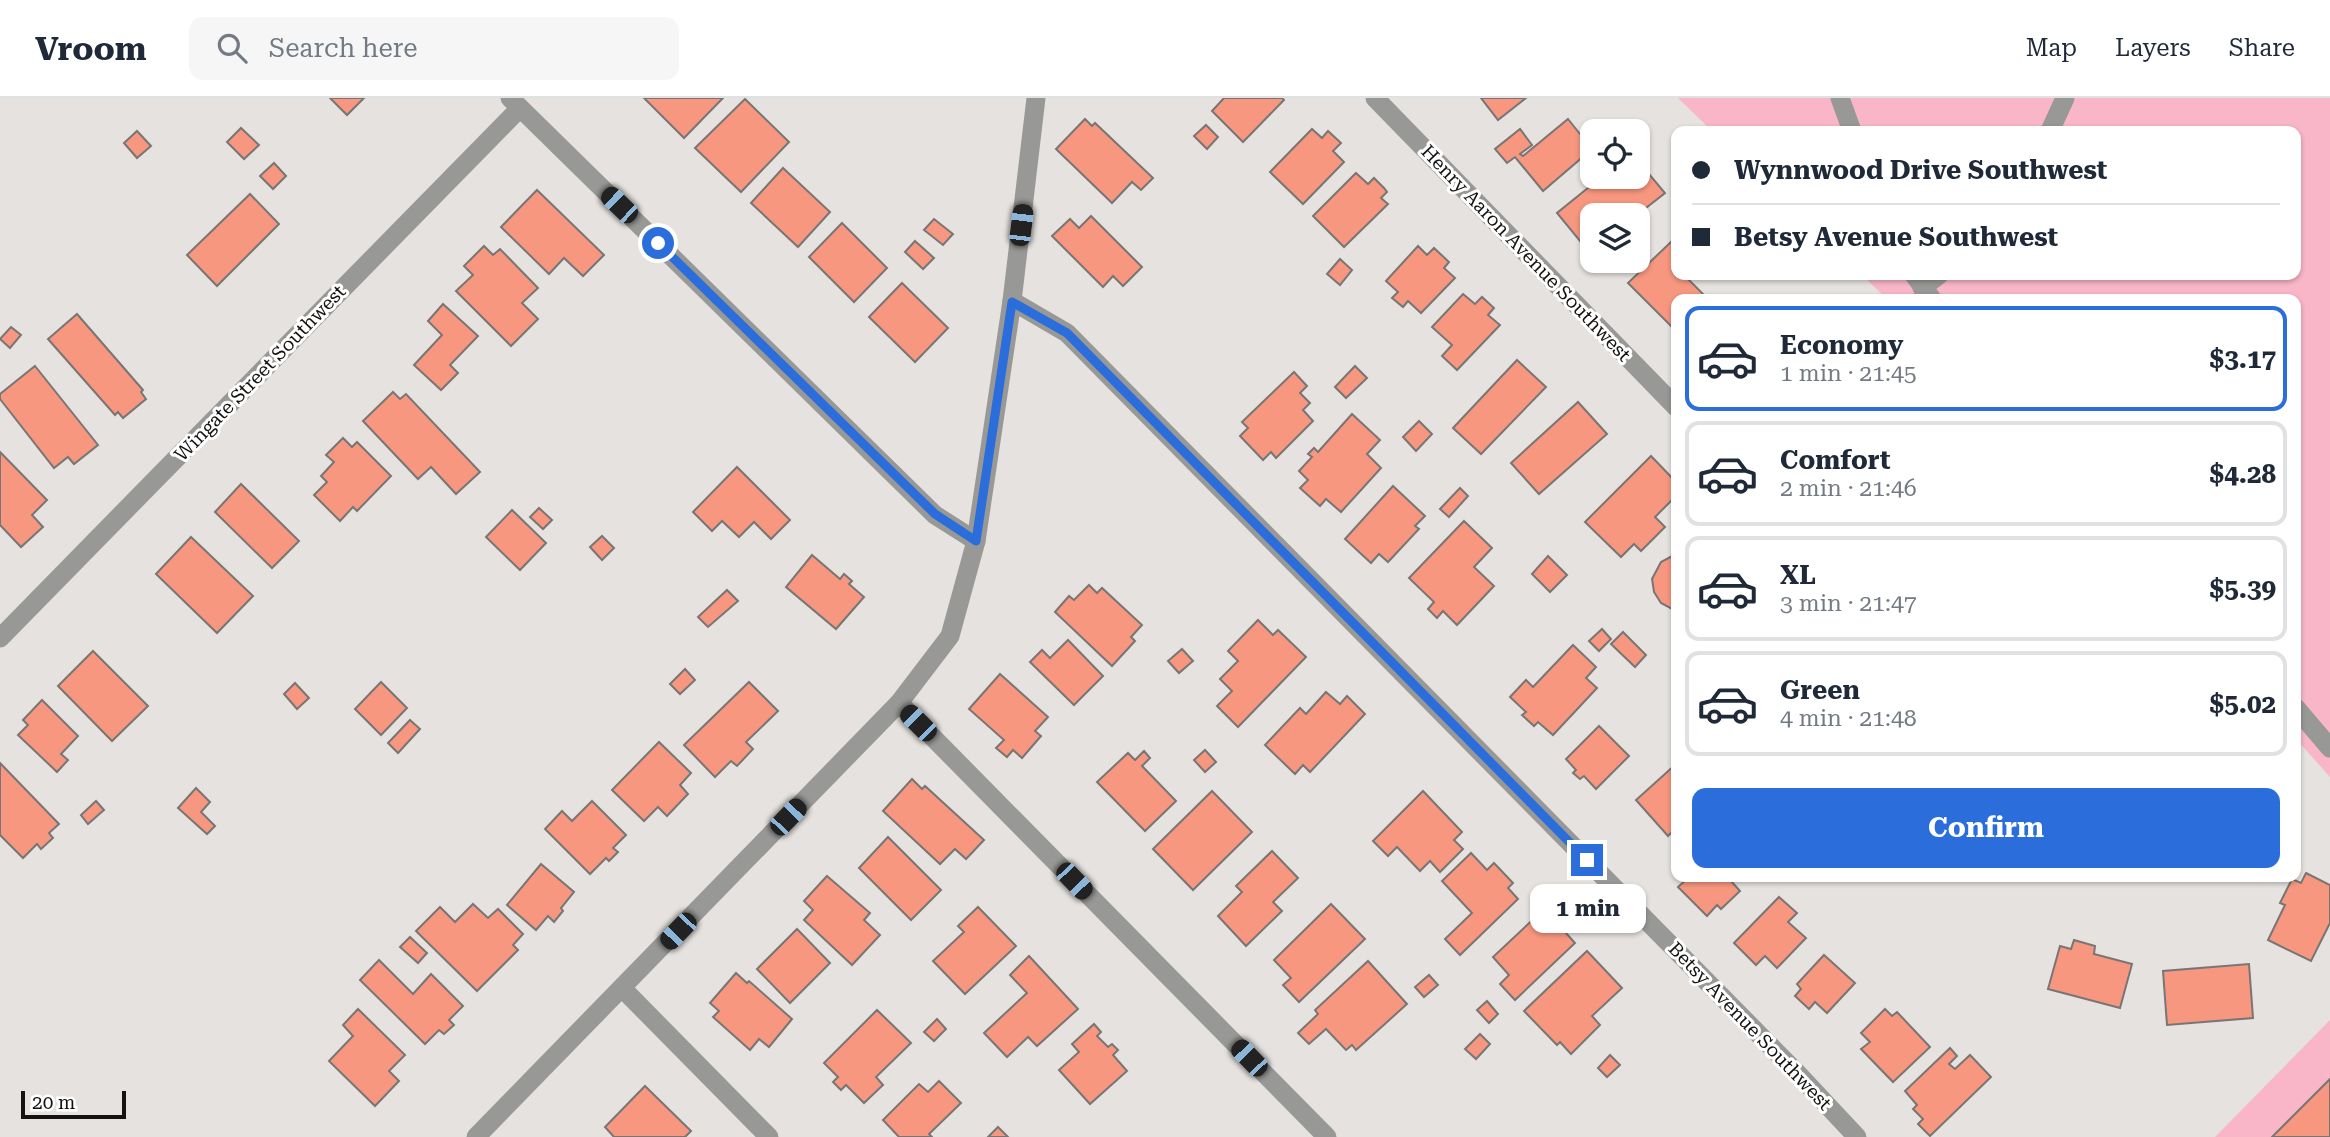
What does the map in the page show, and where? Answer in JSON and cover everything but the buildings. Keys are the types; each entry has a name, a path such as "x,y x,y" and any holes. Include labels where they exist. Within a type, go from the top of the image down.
{"street":[{"path":"476,1137 899,704 950,636 976,541 1012,302 1036,98"},
{"name":"Henry Aaron Avenue Southwest","path":"1375,98 1671,402"},
{"path":"1840,98 1850,126"},
{"path":"2052,126 2065,98"},
{"path":"515,103 935,514 976,541"},
{"name":"Wingate Street Southwest","path":"0,638 515,103"},
{"name":"Betsy Avenue Southwest","path":"1012,302 1067,333 1857,1137"},
{"path":"899,704 1327,1137"},
{"path":"2301,714 2330,748"},
{"path":"622,988 769,1137"}],"shaded area":[{"path":"1678,98 2330,98 2330,777 2301,745 2301,294 1882,294 1867,280 2301,280 2301,126 1707,126"},
{"path":"2330,1020 2330,1137 2215,1137"}],"route":[{"path":"658,243 935,514 976,541 1012,302 1067,333 1587,860"}]}
